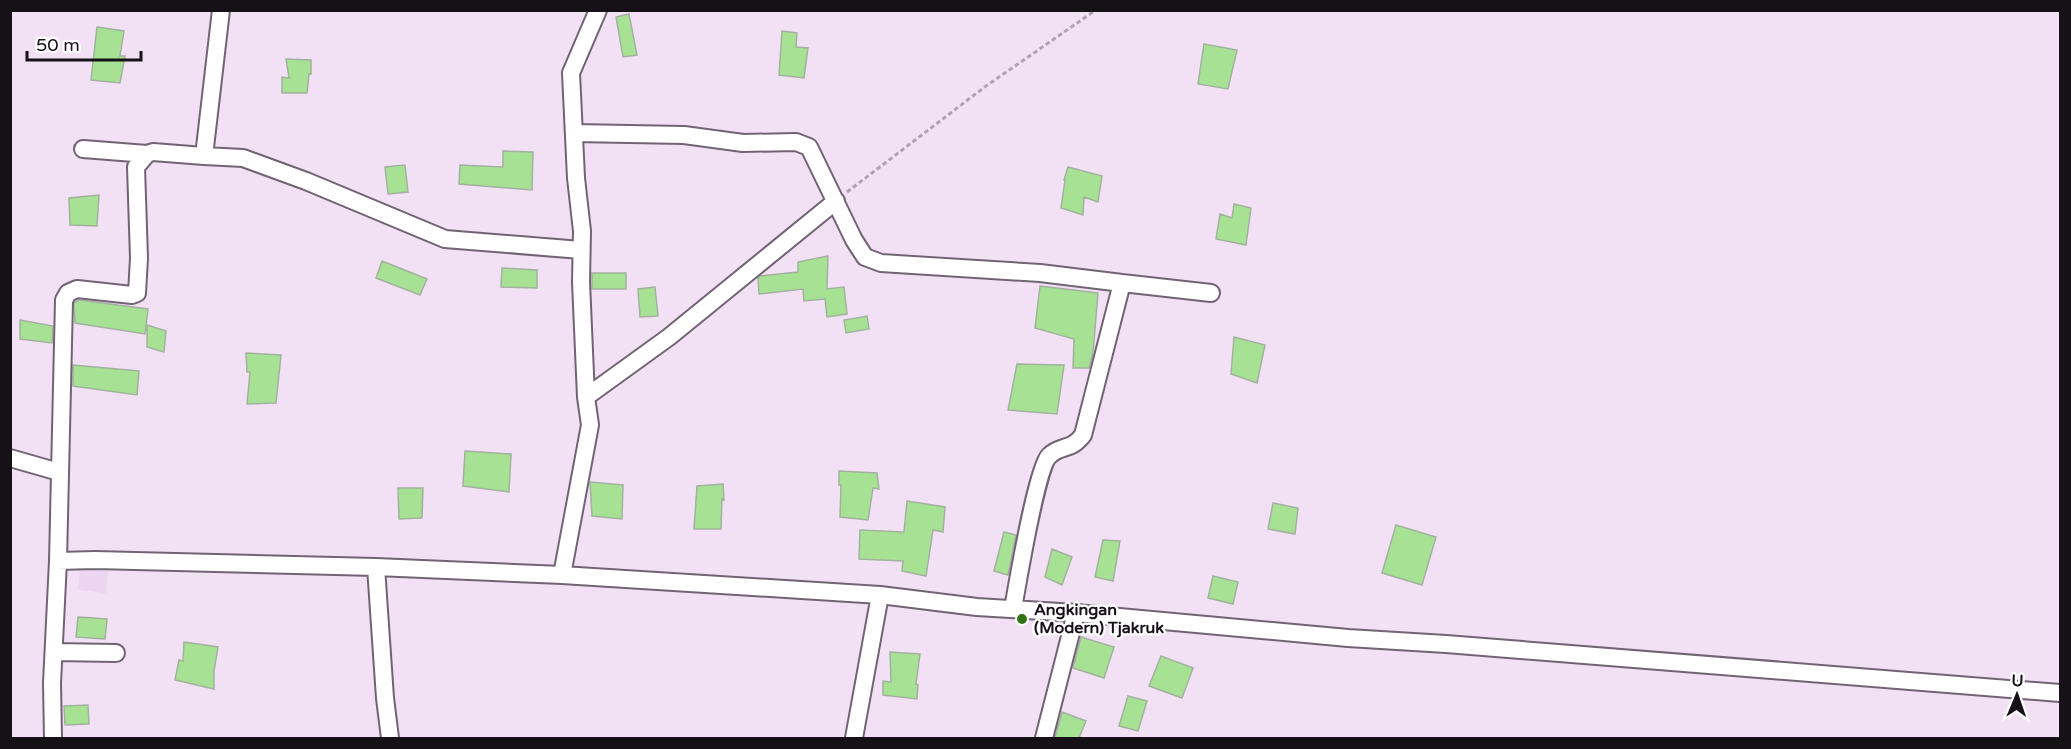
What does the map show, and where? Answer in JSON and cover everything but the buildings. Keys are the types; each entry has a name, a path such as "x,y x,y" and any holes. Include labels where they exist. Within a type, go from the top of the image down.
{"street":[{"path":"204,156 221,10"},
{"path":"562,575 590,425 586,397 581,250 571,73 598,10"},
{"path":"574,133 684,135 743,143 796,142 809,147 854,240 865,257 880,263 1040,273 1211,293"},
{"path":"83,149 243,158 306,181 445,239 581,250"},
{"path":"53,738 64,300 68,293 77,289 132,295 137,293 139,258 136,167 147,153"},
{"path":"586,397 669,337 836,201"},
{"path":"1012,609 1039,481 1047,456 1076,444 1083,435 1122,283"},
{"path":"10,458 59,472"},
{"path":"58,561 376,567 562,575 880,595 977,607 1076,613 1348,638 2061,693"},
{"path":"376,567 390,738"},
{"path":"854,738 880,595"},
{"path":"1044,738 1076,613"},
{"path":"54,652 116,653"}],"path":[{"path":"836,201 986,87 1096,10"}],"shaded area":[{"path":"80,568 108,571 106,593 78,590"}],"place":[{"name":"Angkingan (Modern) Tjakruk","path":"1022,619"}]}
